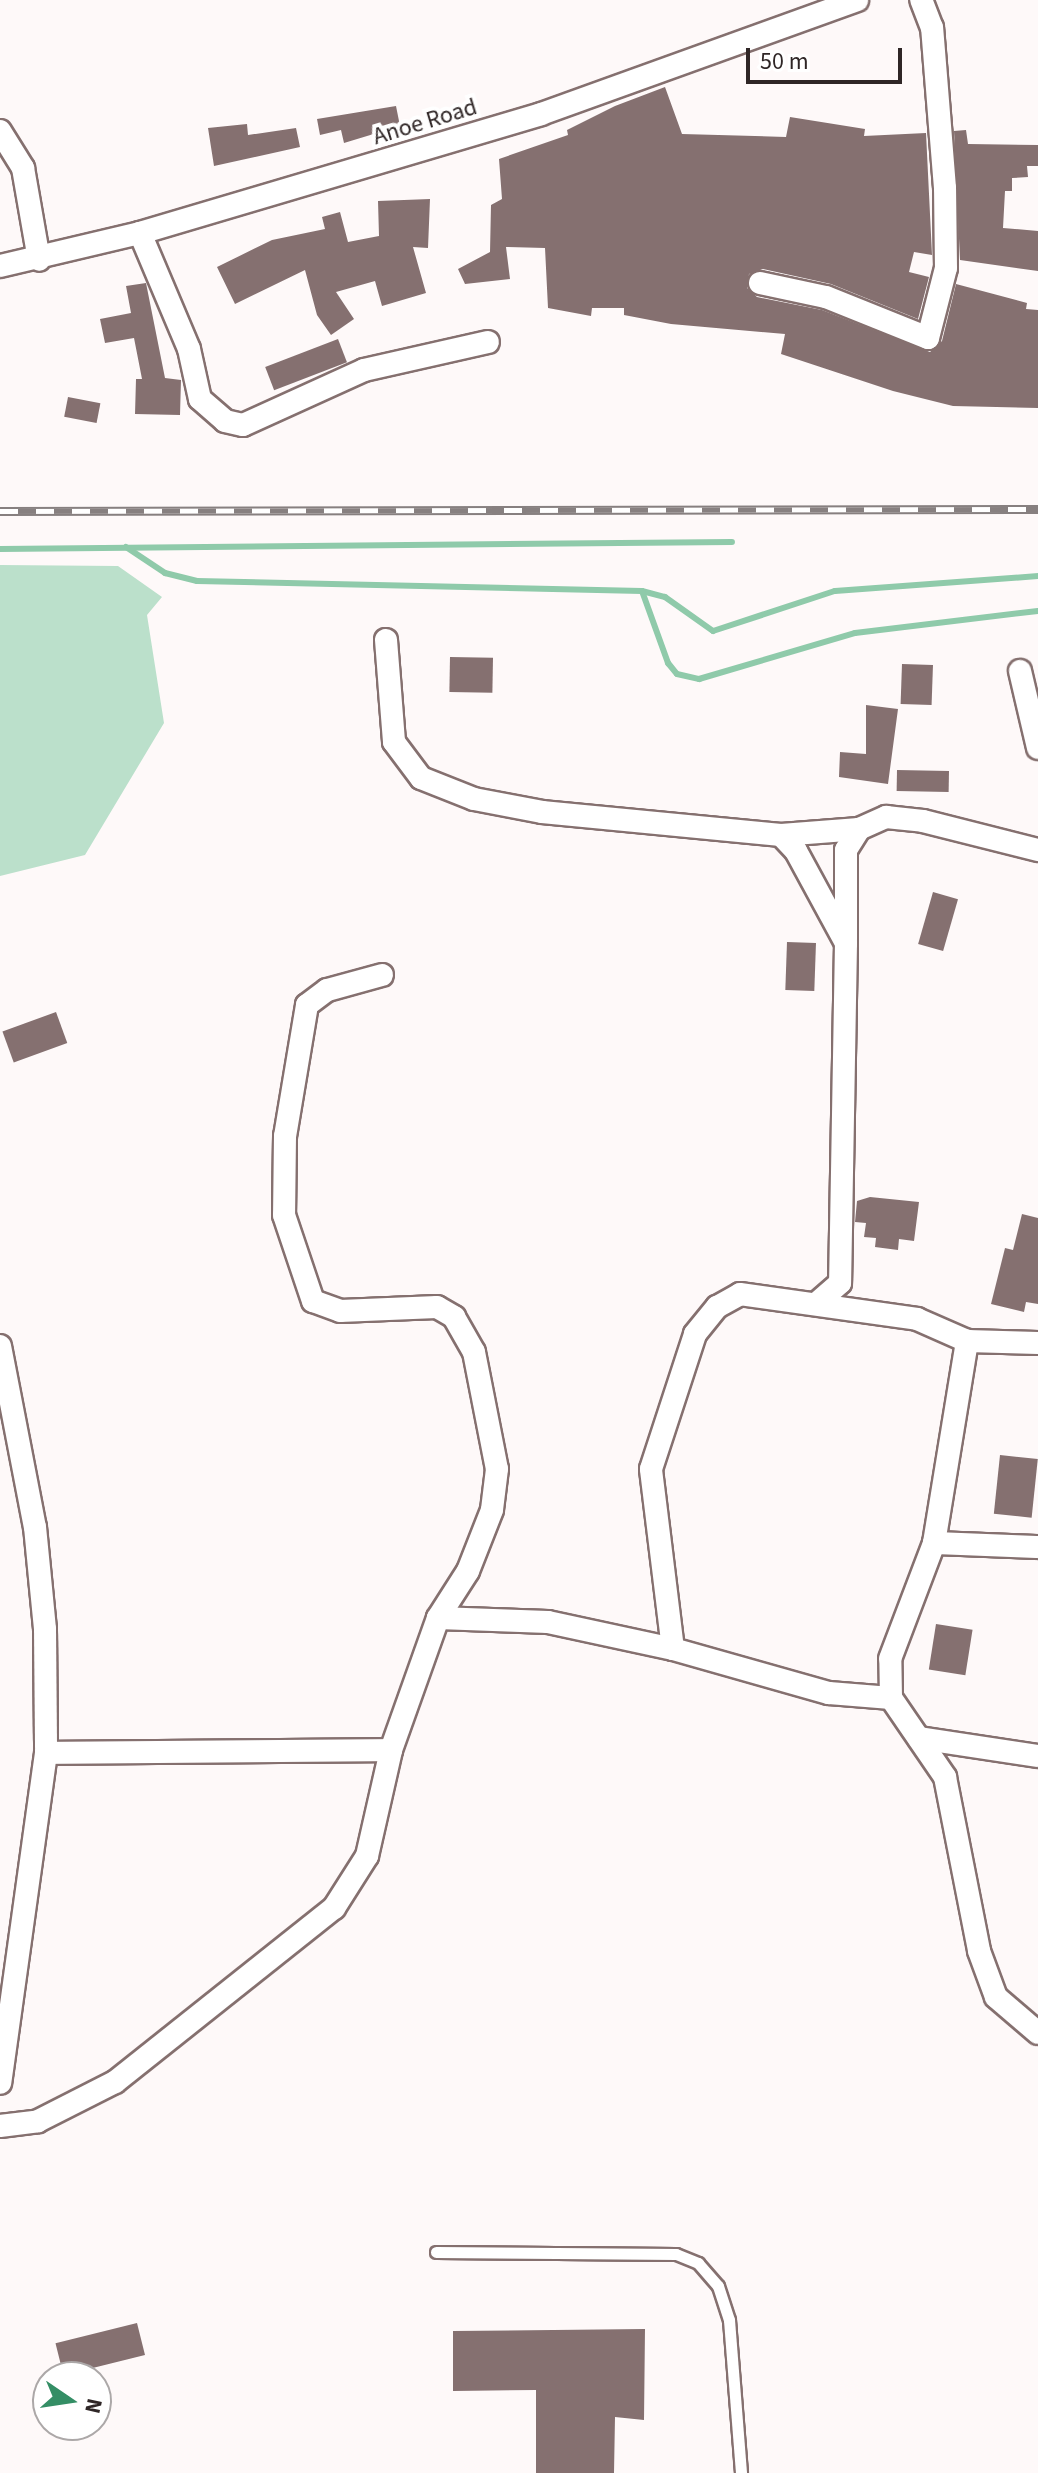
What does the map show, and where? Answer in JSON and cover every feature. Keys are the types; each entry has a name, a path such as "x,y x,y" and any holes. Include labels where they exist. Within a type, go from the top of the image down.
{"street":[{"name":"Anoe Road","path":"0,266 39,260 140,233 541,114 857,0"},
{"path":"760,283 826,297 928,338 946,268 945,188 932,28 921,0"},
{"path":"0,131 23,168 39,260"},
{"path":"140,233 189,349 200,399 225,421 243,425 364,370 488,342"},
{"path":"386,640 394,742 421,778 474,799 542,812 781,835 859,829 886,817 923,821 1038,850"},
{"path":"1020,671 1038,748"},
{"path":"816,1304 840,1283 846,850 859,829"},
{"path":"781,835 846,943"},
{"path":"0,2126 38,2121 115,2082 334,1908 367,1856 391,1750 438,1618 468,1571 492,1510 497,1469 474,1352 454,1317 437,1307 409,1304 340,1311 313,1301 284,1215 285,1136 307,1005 327,990 382,975"},
{"path":"673,1649 651,1469 695,1334 717,1307 740,1294 917,1319 967,1341 1038,1343"},
{"path":"967,1341 934,1543 890,1659 891,1698 945,1777 956,1809 979,1951 996,1997 1038,2033"},
{"path":"0,1346 35,1527 45,1629 46,1753 0,2083"},
{"path":"934,1543 1038,1547"},
{"path":"438,1618 548,1622 673,1649 829,1693 891,1698"},
{"path":"919,1738 1038,1756"},
{"path":"46,1753 391,1750"}],"lane":[{"path":"436,2252 676,2254 698,2263 718,2286 729,2320 741,2473"}],"green space":[{"path":"0,565 118,566 162,597 147,615 164,723 85,855 0,876"}],"building":[{"path":"665,87 682,134 786,137 790,117 865,129 864,136 926,133 932,255 914,252 909,272 929,277 918,319 831,284 763,269 749,274 747,288 757,297 822,310 930,352 942,341 956,284 1027,303 1026,309 1038,310 1038,408 953,406 893,391 781,354 785,334 671,324 624,315 624,308 592,308 591,316 548,308 545,248 506,247 510,279 465,284 458,269 490,252 491,205 502,199 499,159 568,135 567,130 615,106"},
{"path":"396,106 400,126 344,143 341,130 320,135 317,119"},
{"path":"247,124 248,135 296,128 300,147 214,166 208,128"},
{"path":"966,130 968,144 1038,145 1038,166 1027,166 1028,177 1012,178 1012,191 1005,191 1003,228 1038,231 1038,271 960,260 954,131"},
{"path":"430,199 428,248 413,247 426,293 382,306 375,281 336,292 354,319 331,335 317,315 305,270 235,304 217,267 272,240 325,229 322,217 340,212 348,242 379,236 378,201"},
{"path":"146,283 165,378 181,380 180,415 135,414 136,379 142,379 134,338 105,343 100,319 131,313 126,286"},
{"path":"338,339 347,362 274,390 265,367"},
{"path":"68,397 100,403 97,423 64,417"},
{"path":"450,657 493,658 492,693 449,692"},
{"path":"902,664 933,665 932,705 901,704"},
{"path":"866,705 898,709 888,784 839,777 840,752 866,754"},
{"path":"897,770 949,771 949,792 897,791"},
{"path":"933,892 958,899 943,951 918,944"},
{"path":"787,942 816,943 814,991 785,990"},
{"path":"56,1012 67,1043 14,1063 2,1031"},
{"path":"870,1197 919,1202 914,1241 899,1239 898,1250 875,1247 876,1238 864,1237 866,1223 855,1222 857,1201"},
{"path":"1022,1214 1038,1218 1038,1304 1026,1302 1024,1312 991,1304 1005,1248 1013,1250"},
{"path":"1000,1455 1038,1459 1032,1518 994,1514"},
{"path":"936,1624 973,1630 965,1675 929,1669"},
{"path":"137,2323 145,2355 112,2363 60,2361 55,2343"},
{"path":"645,2329 644,2420 615,2417 614,2473 536,2473 536,2390 453,2391 453,2331"}],"waterway":[{"path":"0,549 732,542"},
{"path":"126,547 165,573 197,581 642,591 665,597 713,631 835,591 1038,576"},
{"path":"642,591 668,663 677,674 699,679 855,633 1038,611"}],"railway":[{"path":"0,511 1038,509"}]}
